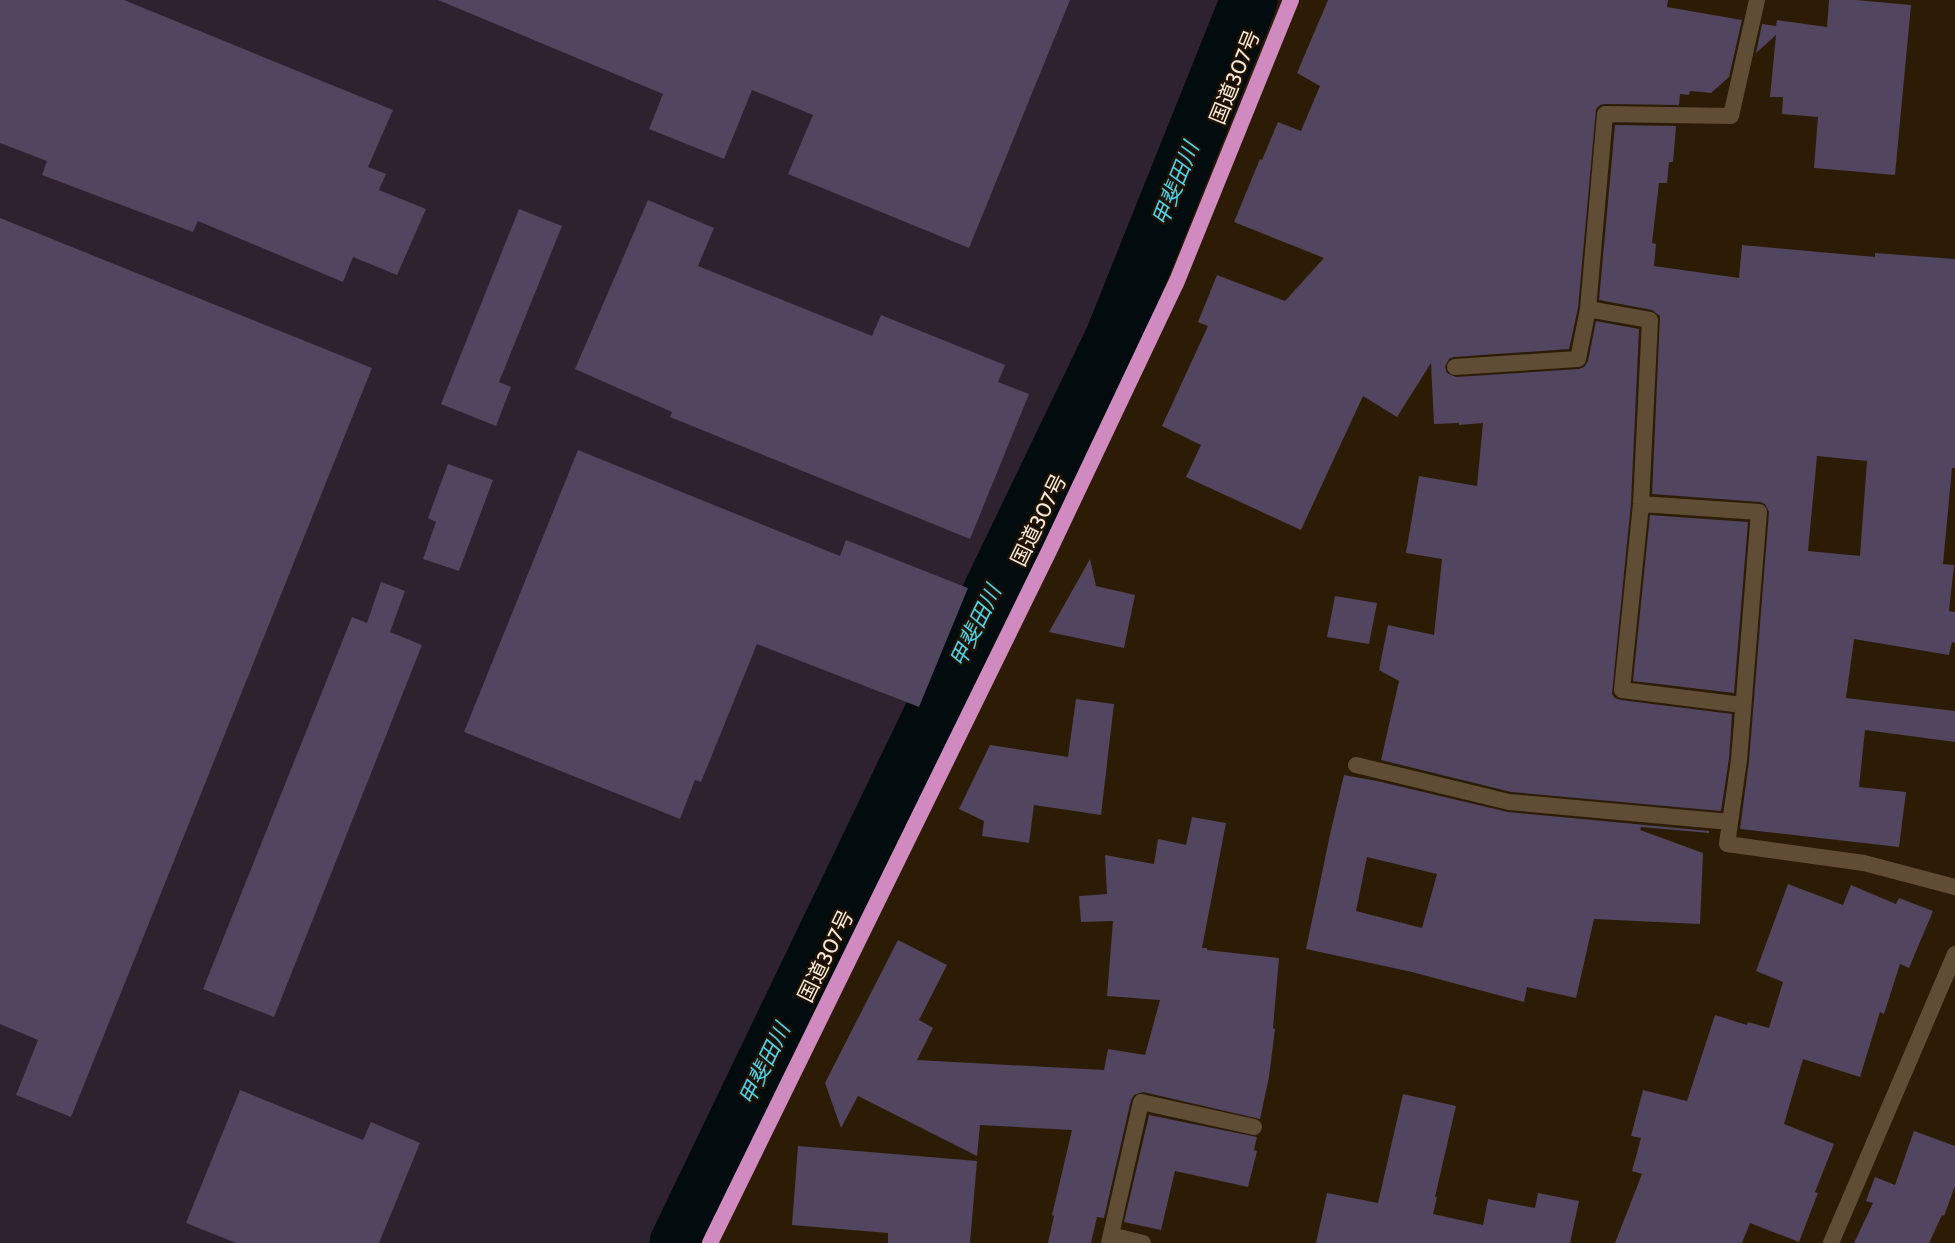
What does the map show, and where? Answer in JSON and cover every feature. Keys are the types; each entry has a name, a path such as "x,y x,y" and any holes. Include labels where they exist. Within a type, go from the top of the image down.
{"highway":[{"name":"国道307号","path":"710,1243 1050,549 1177,282 1291,0"}],"street":[{"path":"1455,367 1578,359 1588,309 1605,114 1731,116 1757,0"},
{"path":"1588,309 1650,320 1641,504 1622,690 1742,705"},
{"path":"1641,504 1759,512 1739,760 1727,844 1864,863 1955,887"},
{"path":"1356,765 1509,802 1730,822"},
{"path":"1831,1243 1955,954"},
{"path":"1143,1243 1110,1239 1141,1102 1254,1127"}],"shaded area":[{"path":"0,0 1239,0 1108,337 665,1243 0,1243"}],"building":[{"path":"0,0 124,0 393,110 368,167 386,174 379,190 426,209 397,275 353,257 343,282 198,221 193,232 42,175 47,161 0,143"},
{"path":"438,0 1070,0 969,248 788,174 813,115 752,90 724,159 649,129 663,94"},
{"path":"1328,0 1668,0 1667,7 1742,20 1729,77 1711,93 1690,91 1689,95 1680,94 1679,105 1605,104 1596,109 1578,308 1569,349 1454,357 1449,359 1445,367 1447,373 1456,377 1579,369 1584,367 1588,361 1596,321 1639,329 1631,503 1612,694 1621,700 1732,714 1729,759 1721,811 1511,792 1381,760 1399,681 1379,670 1388,625 1434,635 1442,559 1406,553 1419,476 1477,486 1483,423 1434,424 1431,363 1397,417 1363,396 1301,530 1186,477 1201,445 1162,426 1208,326 1198,322 1217,275 1285,301 1324,258 1234,222 1278,122 1301,131 1320,86 1297,73"},
{"path":"1829,0 1911,5 1895,175 1814,168 1818,117 1782,114 1783,97 1770,97 1776,35 1756,53 1762,24 1776,26 1777,20 1827,27"},
{"path":"1615,125 1676,126 1673,162 1669,162 1667,183 1659,183 1652,243 1656,244 1654,266 1739,278 1742,245 1875,257 1875,253 1955,259 1955,468 1952,468 1943,564 1954,565 1949,611 1955,612 1955,643 1952,642 1949,655 1854,639 1846,698 1955,711 1955,742 1865,730 1859,787 1906,792 1899,847 1740,829 1749,761 1769,512 1765,504 1760,502 1652,494 1660,316 1652,310 1599,300","holes":["1817,456 1867,461 1860,556 1808,551"]},
{"path":"648,200 714,228 698,266 872,336 881,315 1005,365 998,382 1029,394 970,539 670,417 672,412 575,369"},
{"path":"519,209 562,226 499,382 511,387 496,426 441,404"},
{"path":"0,218 372,368 71,1117 16,1095 38,1040 0,1024"},
{"path":"578,450 840,556 846,540 968,588 919,707 757,644 701,782 695,780 680,819 464,732"},
{"path":"448,464 493,480 459,571 423,559 436,522 428,518"},
{"path":"1650,515 1748,522 1734,693 1633,681"},
{"path":"1090,559 1096,586 1135,595 1124,648 1049,632"},
{"path":"381,582 405,591 390,632 422,645 274,1017 203,989 352,617 367,623"},
{"path":"1335,596 1377,603 1369,644 1327,637"},
{"path":"1076,699 1114,704 1101,815 1034,805 1029,843 982,836 984,821 959,809 990,745 1068,757"},
{"path":"1344,775 1508,812 1709,831 1709,833 1641,827 1640,830 1703,853 1700,924 1594,919 1576,998 1527,987 1524,1002 1412,972 1306,949","holes":["1367,857 1437,874 1422,928 1356,911"]},
{"path":"1192,817 1226,823 1202,948 1279,958 1273,1028 1275,1029 1269,1077 1260,1119 1143,1092 1134,1095 1104,1218 1097,1217 1091,1243 1048,1243 1054,1216 1052,1215 1072,1130 980,1125 977,1156 858,1096 841,1128 825,1083 898,940 947,965 919,1020 933,1028 917,1060 1104,1070 1108,1049 1145,1055 1160,1000 1107,996 1113,921 1081,922 1079,896 1107,894 1105,855 1154,864 1158,839 1186,845"},
{"path":"1788,884 1843,905 1851,885 1896,904 1899,898 1933,911 1909,968 1900,964 1884,1014 1880,1012 1860,1077 1803,1059 1784,1124 1834,1144 1799,1242 1750,1223 1742,1243 1615,1243 1642,1174 1632,1171 1641,1138 1631,1136 1643,1090 1687,1101 1715,1015 1747,1025 1748,1022 1769,1028 1783,982 1756,971"},
{"path":"240,1090 363,1140 371,1122 420,1143 379,1243 236,1243 186,1223"},
{"path":"1403,1094 1456,1106 1433,1214 1483,1225 1488,1199 1535,1208 1538,1193 1579,1201 1570,1243 1316,1243 1327,1193 1378,1203"},
{"path":"1149,1115 1257,1137 1254,1150 1257,1151 1248,1187 1175,1171 1161,1230 1124,1222"},
{"path":"1914,1131 1955,1146 1955,1186 1944,1216 1942,1215 1929,1243 1854,1243 1873,1203 1866,1201 1875,1177 1895,1185"},
{"path":"798,1146 977,1161 970,1243 888,1243 888,1233 792,1225"}],"waterway":[{"name":"甲斐田川","path":"678,1243 1113,339 1249,0"}]}
